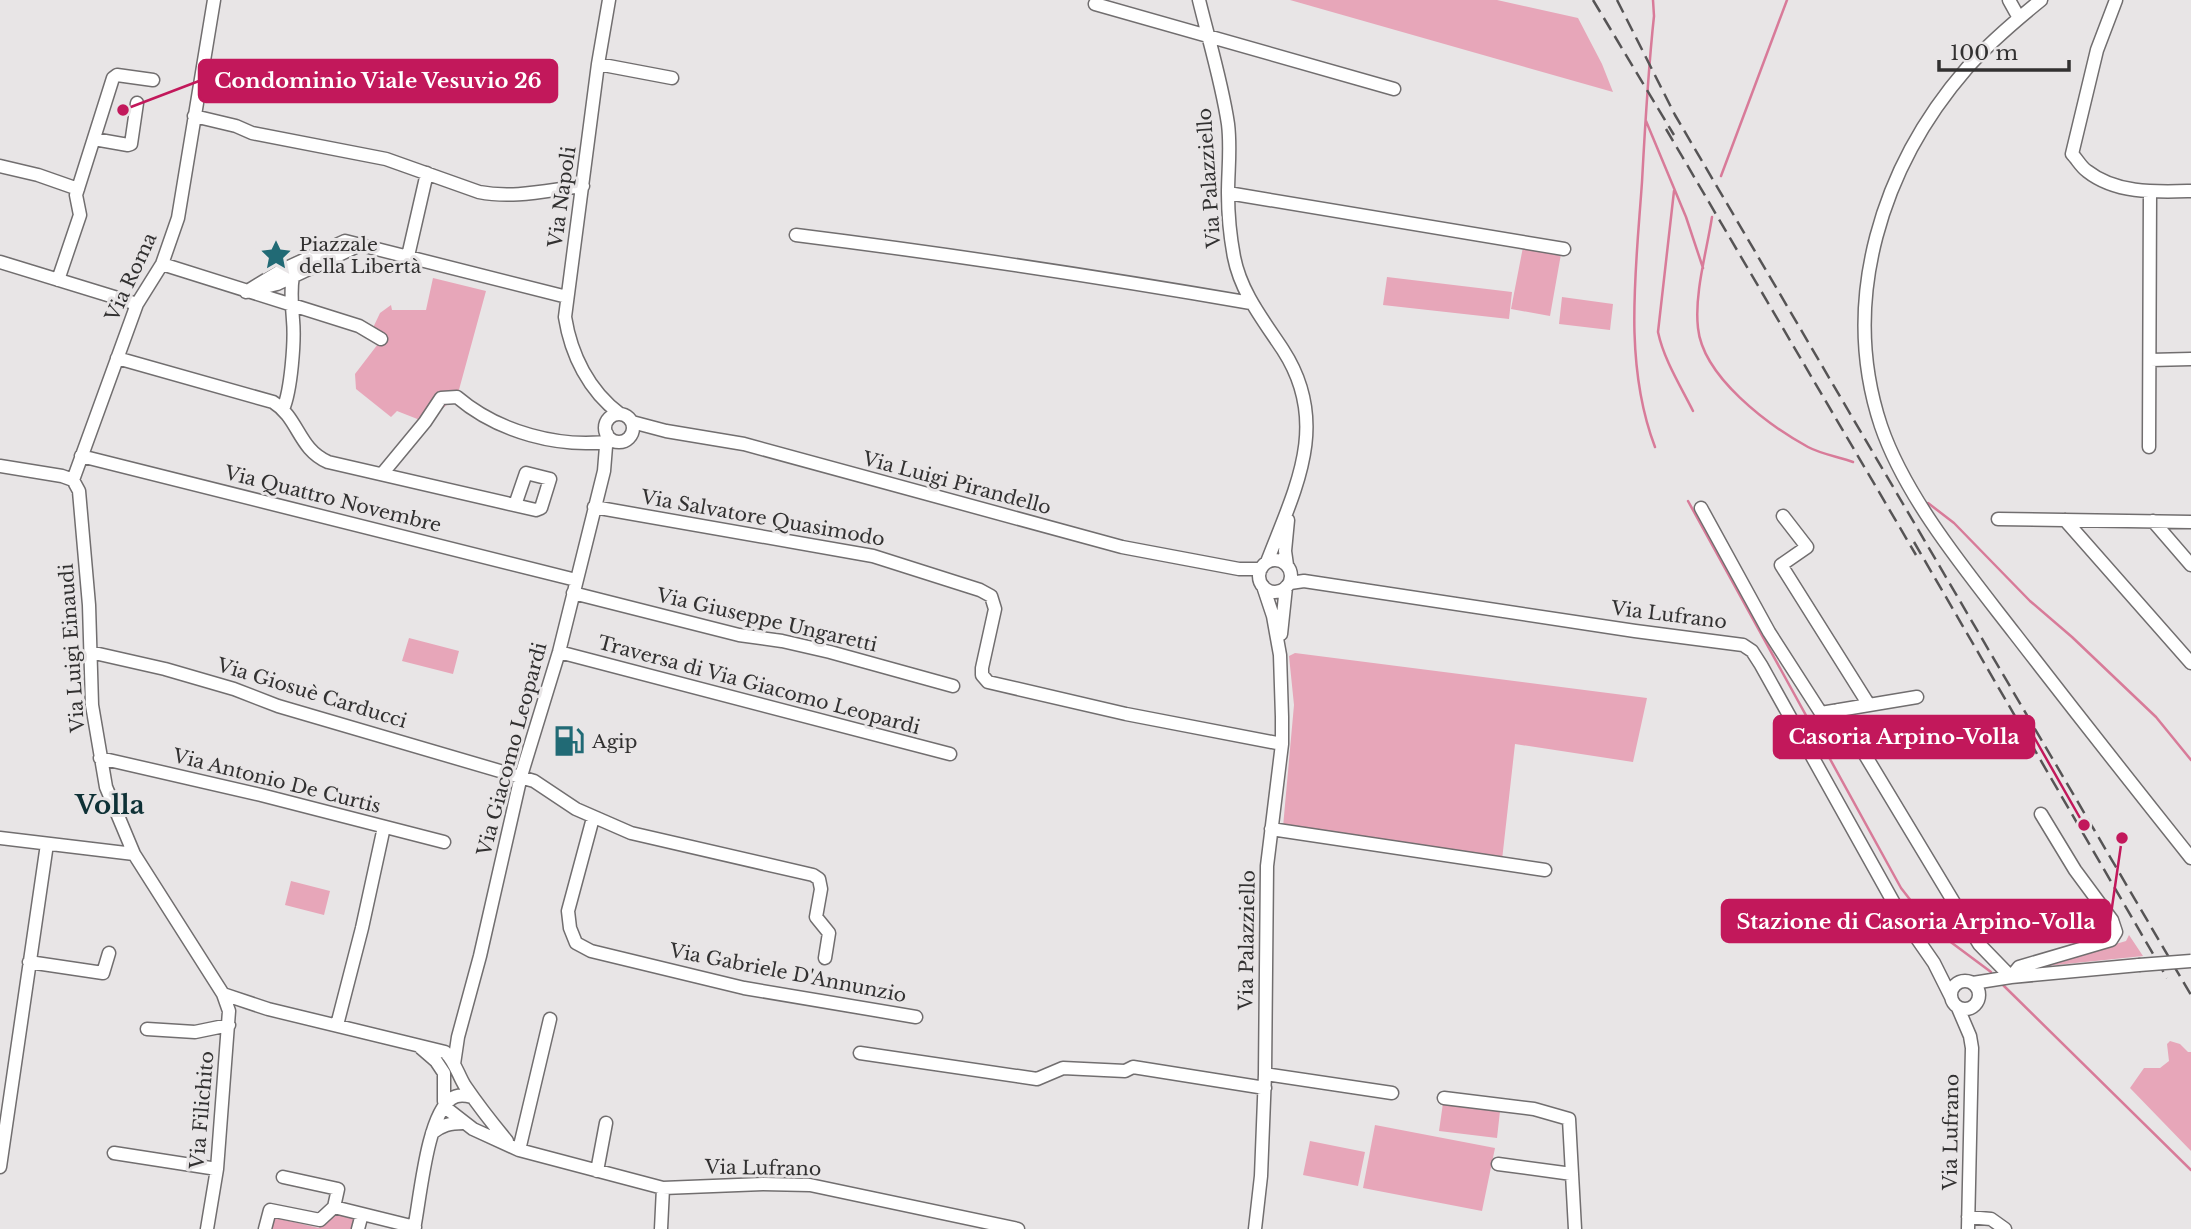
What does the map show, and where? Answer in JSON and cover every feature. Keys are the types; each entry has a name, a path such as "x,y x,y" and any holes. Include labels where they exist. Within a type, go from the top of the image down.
{"street":[{"name":"Via Roma","path":"73,480 137,304 162,264 180,207 214,0"},
{"name":"Via Napoli","path":"608,0 597,64 565,317 570,341 597,393 613,436"},
{"name":"Via Palazziello","path":"1199,0 1227,123 1230,148 1229,225 1235,260 1251,303 1291,362 1305,396 1306,445 1290,502 1263,574 1280,655"},
{"path":"2009,0 2019,18"},
{"path":"2041,0 1968,68 1944,97 1912,148 1885,204 1876,232 1866,283 1865,329 1872,390 1881,426 1897,464 1930,518 1977,584 2190,855"},
{"path":"2116,0 2097,50 2072,154 2086,171 2113,186 2150,192 2191,191"},
{"path":"1095,4 1394,89"},
{"path":"597,64 672,78"},
{"path":"58,280 80,215 76,197 78,189 114,76 153,80"},
{"path":"94,139 131,144 137,103"},
{"path":"194,116 236,126 252,133 358,152 494,195 583,186"},
{"path":"0,166 38,175 78,189"},
{"path":"408,256 428,173"},
{"path":"2149,447 2150,192"},
{"path":"1228,193 1564,249"},
{"path":"796,235 1122,280 1251,303"},
{"path":"246,292 362,244 567,297"},
{"path":"0,262 137,304"},
{"path":"162,264 359,326 381,339"},
{"path":"246,292 277,284 287,273"},
{"path":"283,409 288,394 294,329 287,273"},
{"path":"277,284 282,296 291,306"},
{"path":"117,358 267,400 283,409 307,448 328,462 515,505"},
{"path":"2150,360 2191,359"},
{"name":"Via Napoli","path":"597,393 632,422"},
{"name":"Via Luigi Pirandello","path":"382,474 441,398 457,397 476,414 513,430 577,444 593,443 613,436 666,431"},
{"path":"613,436 611,418 620,414"},
{"name":"Via Giacomo Leopardi","path":"454,1064 458,1037 480,956 521,776 559,652 613,436 633,431 632,422"},
{"name":"Via Luigi Pirandello","path":"632,422 666,431 744,444 1122,547 1263,574"},
{"name":"Via Quattro Novembre","path":"80,456 576,580"},
{"path":"0,466 73,480"},
{"name":"Via Luigi Einaudi","path":"73,480 79,491 89,605 92,705 106,787 134,854 223,994"},
{"name":"Via Palazziello","path":"1255,1228 1261,1176 1265,1088 1267,866 1282,744 1280,655 1288,576 1285,551 1290,502"},
{"name":"Via Salvatore Quasimodo","path":"594,507 873,556 980,590 990,596 995,609 981,671 984,678 991,683 1282,744"},
{"path":"1701,508 1769,632 1821,713 1917,697"},
{"path":"1783,516 1807,547 1781,565 1868,705"},
{"path":"1998,519 2191,522"},
{"path":"2065,520 2191,663"},
{"path":"2153,522 2191,565"},
{"path":"1276,560 1288,576 1272,591 1263,574 1276,560"},
{"name":"Via Lufrano","path":"1288,576 1304,581 1743,645 1752,651 1900,914 1934,963 1970,1035 1972,1048 1968,1223"},
{"name":"Via Giuseppe Ungaretti","path":"573,593 739,635 830,652 953,686"},
{"name":"Via Giosuè Carducci","path":"90,652 165,669 234,689 278,706 521,776"},
{"name":"Traversa di Via Giacomo Leopardi","path":"559,652 950,754"},
{"path":"1838,710 1979,944 2011,977"},
{"name":"Via Antonio De Curtis","path":"100,758 444,842"},
{"name":"Via Gabriele D'Annunzio","path":"521,776 534,780 593,818 631,832 806,873 819,879 821,889 816,917 829,933 825,958"},
{"path":"2011,977 2019,967 2111,940 2116,932 2112,920 2075,870 2041,814"},
{"name":"Via Gabriele D'Annunzio","path":"593,818 568,911 570,928 576,943 591,951 744,988 916,1017"},
{"path":"337,1025 384,827"},
{"path":"1271,829 1545,870"},
{"path":"0,838 134,854"},
{"path":"0,1167 47,844"},
{"path":"29,962 103,974 109,953"},
{"path":"1993,981 1968,1009 1955,1002 1955,985 1970,982 2191,961"},
{"name":"Via Lufrano","path":"1934,963 1970,982"},
{"path":"1970,982 1977,1000"},
{"path":"223,994 268,1009 445,1052 476,1102 514,1147"},
{"name":"Via Filichito","path":"206,1229 217,1169 229,1025 229,1011 223,994"},
{"name":"Via Lufrano","path":"1970,1035 1977,1000"},
{"path":"514,1147 550,1019"},
{"path":"148,1029 195,1032 229,1025"},
{"name":"Via Giacomo Leopardi","path":"445,1052 458,1037"},
{"path":"421,1048 439,1065 445,1076 445,1104"},
{"path":"439,1065 445,1052"},
{"path":"860,1053 1037,1079 1063,1068 1125,1071 1133,1068 1265,1088"},
{"path":"1265,1074 1392,1093"},
{"path":"334,1207 414,1228 432,1133 440,1109 457,1096 476,1102"},
{"path":"1444,1098 1534,1109 1569,1119 1575,1229"},
{"path":"432,1133 440,1126 450,1123 466,1124 481,1118 476,1102"},
{"name":"Via Lufrano","path":"445,1104 466,1124 514,1147 663,1188 810,1185 1018,1229"},
{"path":"597,1171 606,1123"},
{"path":"114,1153 217,1169"},
{"path":"1498,1164 1572,1174"},
{"path":"265,1229 270,1210 320,1220 334,1207 338,1189 283,1177"},
{"path":"661,1229 663,1188"},
{"path":"358,1229 362,1214"},
{"path":"1968,1223 1991,1219 2005,1229"}],"shaded area":[{"path":"1290,0 1497,0 1578,18 1613,92"},
{"path":"1523,247 1561,254 1550,316 1511,309"},
{"path":"1387,277 1512,292 1509,319 1383,305"},
{"path":"433,278 486,291 457,397 425,422 397,411 391,417 356,389 355,374 381,340 371,332 380,313 391,305 392,310 426,310"},
{"path":"1562,297 1613,304 1610,330 1559,324"},
{"path":"409,638 459,651 453,674 402,661"},
{"path":"1295,653 1647,698 1633,762 1515,744 1502,860 1283,827 1294,705 1289,656"},
{"path":"291,881 330,891 324,915 285,905"},
{"path":"2129,935 2143,956 2037,967 2126,941"},
{"path":"2170,1041 2191,1052 2191,1151 2130,1088 2144,1068 2160,1068 2169,1061 2167,1044"},
{"path":"1443,1103 1500,1111 1497,1138 1439,1131"},
{"path":"1375,1125 1495,1148 1482,1211 1363,1188"},
{"path":"1310,1141 1365,1152 1358,1186 1303,1175"},
{"path":"334,1207 362,1214 356,1229 270,1229 272,1217 319,1228"}],"waterway":[{"path":"1653,0 1634,316 1639,382 1655,447"},
{"path":"1721,176 1787,0"},
{"path":"1646,121 1686,217 1703,268"},
{"path":"1674,191 1658,332 1668,362 1693,411"},
{"path":"1712,217 1699,287 1697,315 1703,346 1712,364 1740,398 1792,438 1813,449 1853,462"},
{"path":"1688,501 1901,888 1922,915 1948,940 1991,972"},
{"path":"1928,503 1954,523 2030,601 2156,717 2191,760"},
{"path":"2003,985 2191,1170"}],"railway":[{"path":"1593,0 1674,135"},
{"path":"1617,0 1675,115 2191,995"},
{"path":"1666,129 1916,555"},
{"path":"1914,542 2167,978"}],"place":[{"name":"Condominio Viale Vesuvio 26","path":"123,110"},
{"name":"Piazzale della Libertà","path":"276,255"},
{"name":"Agip","path":"569,741"},
{"name":"Casoria Arpino-Volla","path":"2084,825"},
{"name":"Stazione di Casoria Arpino-Volla","path":"2122,838"}],"district":[{"name":"Volla","path":"110,805"}]}
